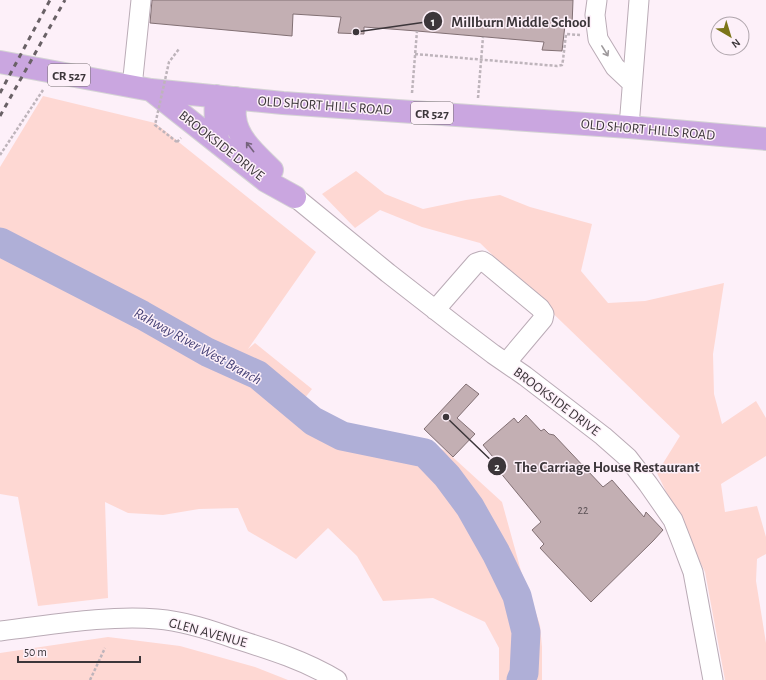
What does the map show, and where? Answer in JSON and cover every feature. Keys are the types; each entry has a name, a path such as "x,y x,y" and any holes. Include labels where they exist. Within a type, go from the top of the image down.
{"main road":[{"name":"OLD SHORT HILLS ROAD","path":"3,63 142,88 287,104 629,127 766,139"},
{"name":"BROOKSIDE DRIVE","path":"142,88 219,144 266,181 295,197"},
{"name":"BROOKSIDE DRIVE","path":"226,97 241,135 251,149 295,197"},
{"path":"219,144 215,130 215,120 226,97"}],"street":[{"path":"141,0 142,88"},
{"path":"597,0 595,15 598,39 615,67 632,83"},
{"path":"629,127 639,0"},
{"name":"BROOKSIDE DRIVE","path":"295,197 435,310 525,376 603,436 628,458 673,520 693,572 713,680"},
{"path":"435,310 476,263 482,261 487,264 540,308 544,314 543,319 506,363"},
{"name":"GLEN AVENUE","path":"0,631 119,618 158,619 201,627 283,654 326,673 337,680"}],"path":[{"path":"412,98 417,31"},
{"path":"415,54 557,66 562,65 566,34 584,36"},
{"path":"478,103 483,37"},
{"path":"177,142 155,125 169,62 179,49"},
{"path":"0,155 43,90"},
{"path":"90,680 105,648"}],"shaded area":[{"path":"43,96 155,123 316,252 248,349 255,343 312,389 304,399 325,415 339,419 356,427 415,437 446,451 502,502 521,571 540,625 542,680 499,680 499,648 485,622 433,598 383,601 357,556 328,528 296,559 248,531 238,508 199,509 163,515 128,513 105,502 108,598 38,606 18,497 0,494 0,167"},
{"path":"356,171 385,194 423,209 500,195 530,207 592,224 581,271 608,303 645,301 724,283 713,354 714,394 722,424 756,401 766,418 766,456 721,484 725,512 757,506 766,537 766,554 757,559 756,581 766,643 766,680 725,680 705,572 657,473 680,436 480,243 422,227 380,210 355,228 322,194"},
{"path":"108,637 180,646 255,667 288,680 0,680 0,653"}],"building":[{"path":"152,0 573,0 572,26 565,25 562,51 542,50 544,42 417,31 364,27 364,34 338,33 341,17 293,14 292,36 150,23"},
{"path":"466,384 479,394 457,418 475,434 453,457 424,429"},
{"path":"526,415 541,431 544,429 549,434 554,435 603,487 612,480 644,517 646,512 663,530 591,602 540,548 544,544 532,530 541,522 499,471 502,468 483,445 514,418 518,423"}],"waterway":[{"name":"Rahway River West Branch","path":"0,242 142,315 207,352 258,375 313,421 342,436 425,453 447,476 470,507 496,553 517,596 526,632 524,673 521,680"}],"railway":[{"path":"0,93 50,0"},
{"path":"0,116 65,0"}],"place":[{"name":"Millburn Middle School","path":"356,32"},
{"name":"The Carriage House Restaurant","path":"446,417"}]}
